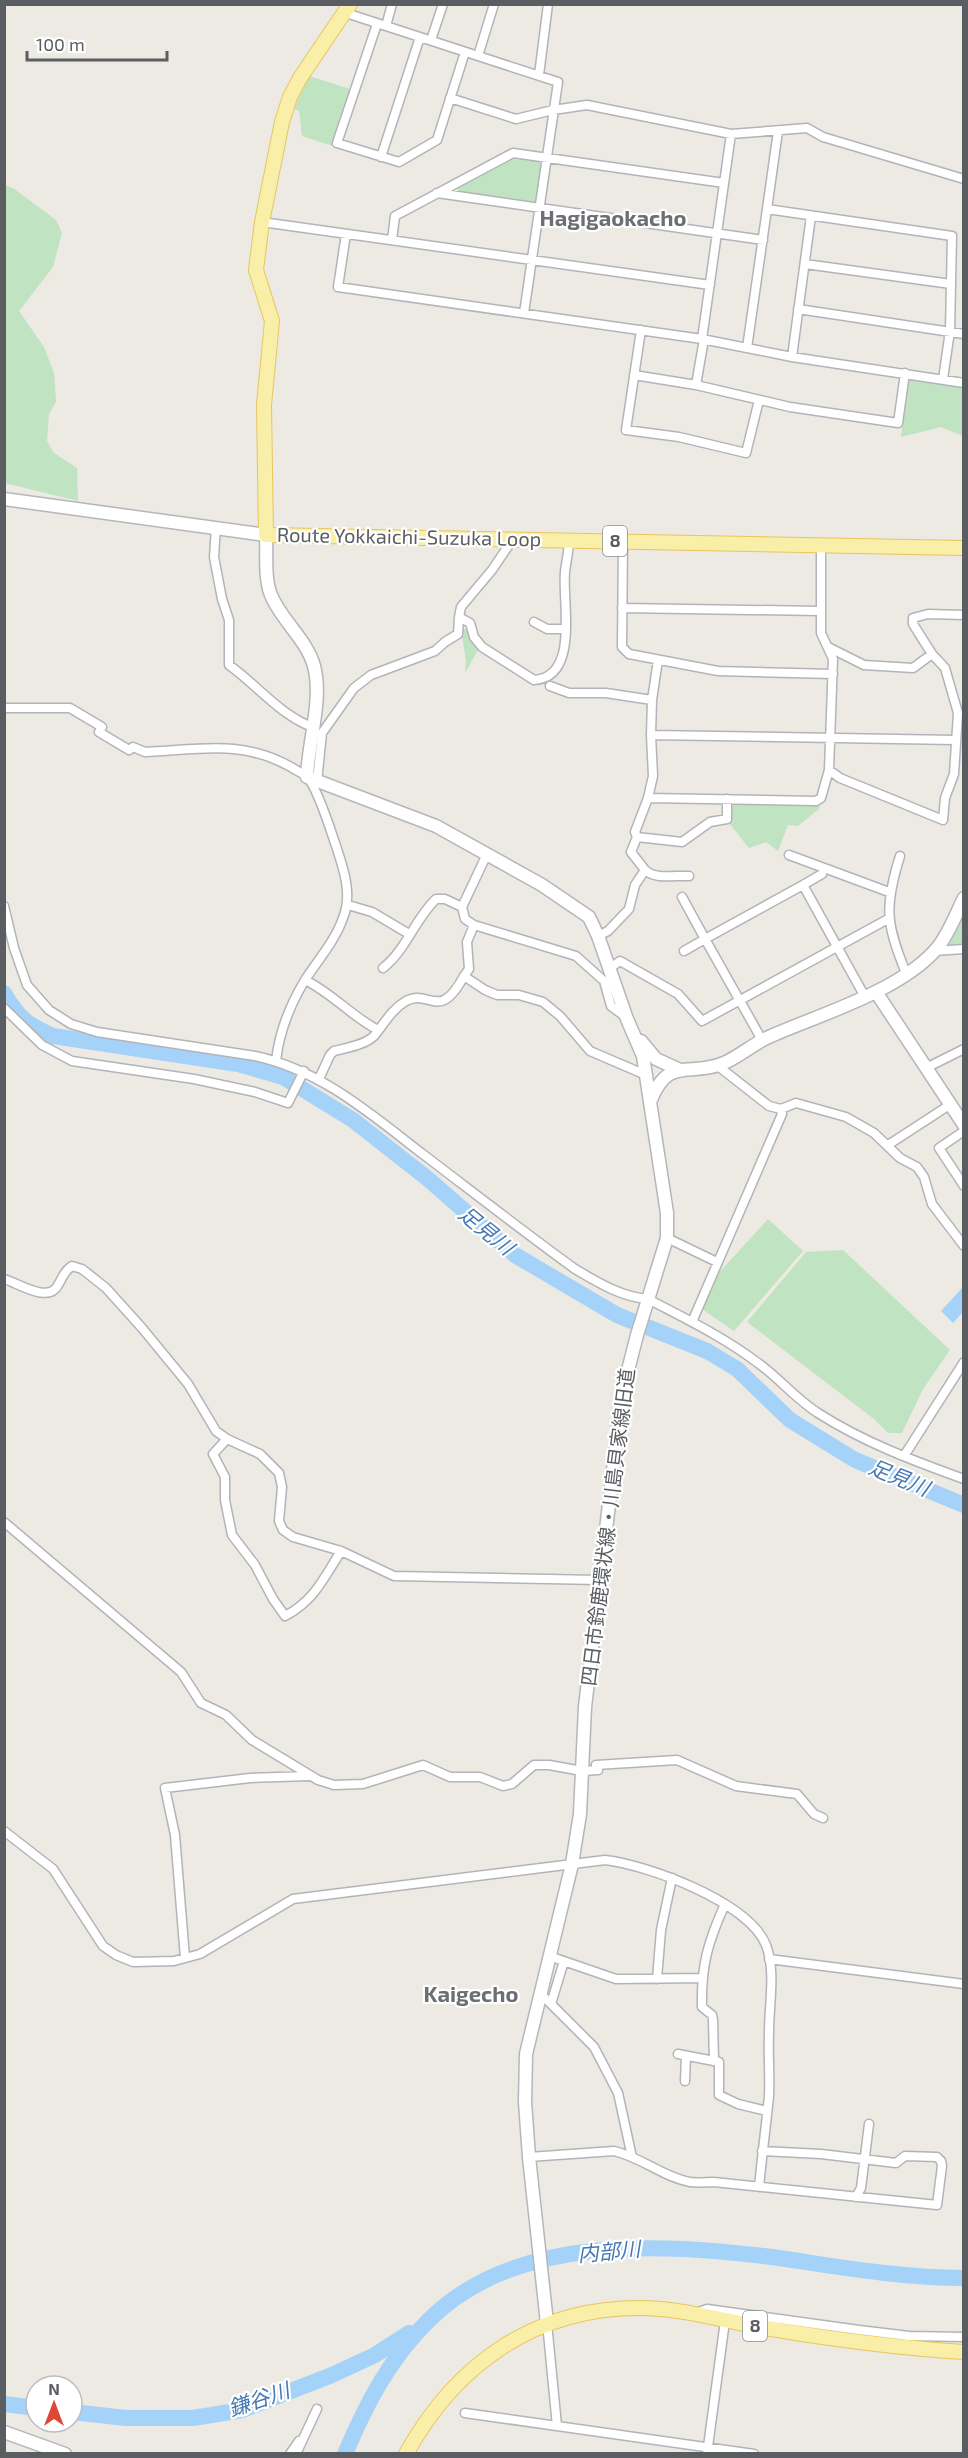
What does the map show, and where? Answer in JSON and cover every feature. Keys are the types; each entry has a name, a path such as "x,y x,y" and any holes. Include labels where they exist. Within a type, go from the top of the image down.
{"main road":[{"name":"Route Yokkaichi-Suzuka Loop","path":"348,9 305,69 290,97 282,122 262,222 256,270 272,321 264,405 266,535 963,548"},
{"name":"8","path":"406,2454 431,2413 465,2376 546,2317 614,2309 662,2310 852,2342 905,2349 963,2352"}],"street":[{"path":"392,4 381,25 337,143 399,162 437,140 465,52"},
{"path":"431,40 443,4"},
{"path":"478,56 494,4"},
{"path":"539,75 548,4"},
{"path":"348,9 381,25 558,82 524,313"},
{"path":"381,157 420,37"},
{"path":"450,98 516,119 587,105 731,134 807,128 823,137 963,179"},
{"path":"747,348 778,131"},
{"path":"696,385 731,134"},
{"path":"392,240 395,216 513,153 724,183"},
{"path":"437,193 763,240"},
{"path":"767,209 952,236 950,331 943,379"},
{"path":"792,357 811,216"},
{"path":"262,222 710,285"},
{"path":"346,234 338,287 703,339 792,357 963,383"},
{"path":"804,264 951,284"},
{"path":"798,309 963,334"},
{"path":"641,330 626,430 679,437 746,453 759,400"},
{"path":"634,375 696,385 790,407 898,423 905,373"},
{"path":"4,499 266,535 269,591 277,608 309,652 314,665 316,684 312,727 312,780 336,846 345,878 348,905 340,926 305,980 285,1020 276,1061"},
{"path":"216,527 214,557 222,599 229,620 229,665 290,716 312,727"},
{"path":"312,780 322,733 354,688 370,675 435,651 458,634 461,607 492,570 513,539"},
{"path":"459,617 470,623 474,637 482,647 534,680 545,680 559,666 565,649 565,570 569,556 569,540"},
{"path":"623,541 622,647 629,654 718,671 833,674"},
{"path":"648,798 816,801 821,798 829,770 833,659 820,633 821,544"},
{"path":"622,608 820,611"},
{"path":"829,770 840,778 943,820 945,798 954,774 958,713 945,668 932,654 913,624 913,618 928,614 963,615"},
{"path":"534,622 547,628 565,630"},
{"path":"827,647 864,665 913,668 932,654"},
{"path":"658,660 652,700 653,776 631,852 650,874 689,876"},
{"path":"550,686 568,693 606,693 652,700"},
{"path":"4,708 70,708 102,727 99,732 112,742 129,750 133,747 145,752 248,749 264,754 312,780"},
{"path":"651,735 955,740"},
{"name":"四日市鈴鹿環状線・川島貝家線旧道","path":"312,780 436,826 542,885 589,917 598,936 609,976 643,1056 665,1196 667,1238 637,1335 622,1394 585,1707 580,1814 572,1864 526,2054 525,2102 529,2162 546,2317"},
{"path":"637,837 682,842 710,822 727,819 727,800"},
{"path":"487,854 462,907 462,916 474,925 576,956 609,976 620,960 678,994 702,1021 888,919"},
{"path":"789,855 889,892"},
{"path":"900,856 889,892 888,919 906,973"},
{"path":"598,936 608,931 629,909 635,885 645,870"},
{"path":"684,951 822,874"},
{"path":"803,885 837,947 926,1068 963,1125"},
{"path":"682,897 762,1040"},
{"path":"649,1102 662,1080 678,1069 718,1065 762,1040 871,995 906,973 934,951 941,942 963,898"},
{"path":"383,968 393,960 409,934 436,899 445,899 462,907"},
{"path":"348,905 372,912 409,934"},
{"path":"4,906 14,948 27,985 49,1010 71,1024 97,1032 276,1061 319,1079 366,1110 575,1269 612,1289 647,1301 721,1336 761,1365 817,1412 851,1432 963,1479"},
{"path":"319,1079 330,1055 373,1037 398,1007 411,999 435,1002 449,998 469,969 467,942 474,925"},
{"path":"934,951 963,949"},
{"path":"464,976 497,995 519,995 543,1002 560,1016 590,1051 646,1075"},
{"path":"305,980 321,988 350,1012 378,1030"},
{"path":"4,1008 42,1044 72,1061 194,1079 255,1092 288,1103 303,1072"},
{"path":"634,1033 656,1059 678,1069"},
{"path":"926,1068 963,1049"},
{"path":"718,1065 769,1106 781,1109 796,1103 846,1117 874,1133 900,1158 917,1167 924,1178 932,1204 963,1246"},
{"path":"888,1145 951,1104"},
{"path":"693,1322 782,1114 781,1109"},
{"path":"963,1131 939,1148 963,1186"},
{"path":"667,1238 717,1262"},
{"path":"4,1279 40,1293 50,1293 57,1289 65,1270 72,1266 82,1269 106,1288 188,1384 216,1431 227,1439 260,1454 279,1473 282,1487 279,1521 283,1530 294,1537 340,1551 394,1575 599,1580"},
{"path":"904,1456 963,1362"},
{"path":"227,1439 213,1454 225,1477 225,1500 232,1535 255,1565 285,1616 301,1608 316,1592 340,1551"},
{"path":"4,1522 181,1672 201,1703 226,1715 252,1740 310,1776 334,1785 363,1784 426,1766 450,1777 480,1777 503,1786 512,1784 534,1765 549,1765 582,1771 597,1767 677,1760 736,1785 797,1794 814,1814 823,1818"},
{"path":"184,1958 175,1835 165,1788 250,1778 310,1776"},
{"path":"4,1831 53,1869 103,1946 133,1962 174,1961 200,1953 293,1899 572,1864 613,1861 672,1878 744,1916 756,1928 766,1945 771,1991 767,2111 759,2187"},
{"path":"657,1979 662,1930 672,1878"},
{"path":"714,2060 714,2020 712,2015 702,2007 701,1978 706,1952 725,1904"},
{"path":"549,1956 616,1979 701,1978"},
{"path":"769,1959 963,1984"},
{"path":"551,2004 564,1961"},
{"path":"540,1993 594,2047 618,2093 632,2157"},
{"path":"685,2081 682,2055 714,2060 719,2062 719,2095 738,2104 767,2111"},
{"path":"856,2197 861,2188 870,2124"},
{"path":"529,2162 614,2151 676,2178 691,2182 937,2205 942,2166 940,2158 906,2156 896,2163 762,2151"},
{"path":"694,2314 707,2309 899,2335 963,2337"},
{"path":"546,2317 556,2426"},
{"path":"707,2450 725,2320"},
{"path":"296,2454 317,2409"},
{"path":"465,2413 707,2450 754,2454"},
{"path":"4,2432 60,2452"},
{"path":"290,2454 303,2436"}],"green space":[{"path":"309,76 350,89 332,146 302,136 299,111 294,109"},
{"path":"513,159 539,162 542,165 537,201 534,203 458,192 458,188"},
{"path":"5,185 13,188 56,220 62,233 53,267 19,311 44,347 54,373 56,402 49,414 47,441 54,453 77,468 78,501 5,483"},
{"path":"912,379 963,386 963,436 941,427 901,437 908,381"},
{"path":"467,629 470,639 478,650 465,673 466,661 461,630"},
{"path":"734,805 818,805 820,808 798,826 788,825 778,851 766,842 749,848 729,823 731,807"},
{"path":"963,914 963,945 946,946"},
{"path":"768,1219 803,1251 734,1331 702,1309 716,1276"},
{"path":"843,1250 950,1350 923,1389 902,1433 888,1433 874,1419 747,1322 806,1252"}],"water":[{"path":"963,1287 963,1312 953,1323 941,1311"}],"waterway":[{"name":"足見川","path":"4,993 24,1020 53,1036 238,1064 283,1077 353,1120 428,1179 515,1255 617,1315 707,1351 737,1369 790,1420 855,1460 964,1505"},
{"name":"内部川","path":"345,2454 380,2382 402,2350 429,2320 464,2292 505,2272 548,2258 595,2251 642,2248 689,2249 779,2258 894,2274 964,2278"},
{"name":"鎌谷川","path":"84,2413 126,2418 193,2418 242,2410 332,2375 375,2355 409,2333"},
{"name":"鎌谷川","path":"4,2404 24,2406"}],"district":[{"name":"Hagigaokacho","path":"613,218"},
{"name":"Kaigecho","path":"471,1994"}]}
